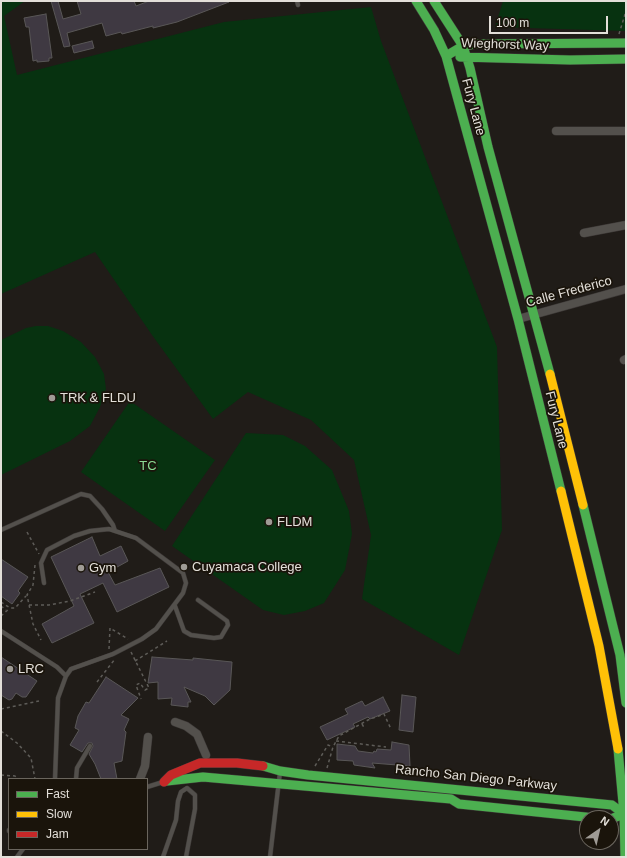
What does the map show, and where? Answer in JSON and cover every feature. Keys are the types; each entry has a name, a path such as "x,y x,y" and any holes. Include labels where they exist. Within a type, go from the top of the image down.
{"main road":[{"name":"Fury Lane","path":"416,1 434,30 446,56 518,319 599,646 616,744 625,814 625,857"},
{"name":"Fury Lane","path":"434,1 463,46 467,58 488,147 535,314 620,654 626,703"},
{"name":"Wieghorst Way","path":"446,56 463,46 475,44 626,43"},
{"name":"Wieghorst Way","path":"446,56 467,58 570,60 626,59"},
{"path":"164,782 171,775 200,763 245,764 308,775"},
{"name":"Rancho San Diego Parkway","path":"308,775 461,788 608,805 625,814"},
{"path":"279,785 286,778 308,775"},
{"name":"Rancho San Diego Parkway","path":"164,782 202,777 451,799 459,804 579,816"}],"street":[{"path":"556,131 626,131"},
{"path":"584,233 626,225"},
{"name":"Calle Frederico","path":"518,319 626,290"},
{"path":"175,722 186,726 197,734 206,755"},
{"path":"140,778 145,766 148,737"}],"lane":[{"path":"1,530 81,494 90,496 102,509 113,525 115,531"},
{"path":"44,583 40,563 48,550 74,536 90,531 109,529 136,538 183,573 186,583 183,593 156,629 135,642 108,655 71,669 66,676 58,698 55,778"},
{"path":"174,606 184,631 196,636 214,638 221,636 228,625 227,621 198,600"},
{"path":"1,631 57,667 66,676"},
{"path":"76,778 77,768 90,746"},
{"path":"270,857 280,771"},
{"path":"148,787 164,782"},
{"path":"163,857 176,820 178,801 181,792 187,788 195,795 195,809 186,857"}],"path":[{"path":"619,31 626,11"},
{"path":"27,532 38,554 44,558"},
{"path":"37,558 38,554"},
{"path":"1,616 6,610 15,608 34,585 33,576 35,562"},
{"path":"29,605 49,605 81,598 95,592"},
{"path":"27,595 34,624 41,640"},
{"path":"1,602 10,608"},
{"path":"1,606 6,610"},
{"path":"108,655 110,628 135,642"},
{"path":"135,661 167,641"},
{"path":"125,654 130,652 149,688 145,690 140,683 136,685 141,699"},
{"path":"97,682 115,658 120,656"},
{"path":"1,709 39,701"},
{"path":"326,768 333,747 339,736 384,714 391,729"},
{"path":"362,724 365,729"},
{"path":"1,732 17,743 31,758 35,778"},
{"path":"336,741 386,748"},
{"path":"320,768 314,768 316,761 328,745 333,747"},
{"path":"1,775 15,776 17,778"}],"green space":[{"path":"1,1 25,1 4,16 17,75 224,22 371,7 381,41 497,347 502,530 459,655 362,599 371,535 354,460 311,420 248,392 213,419 152,335 95,252 1,294"},
{"path":"503,1 626,1 626,31 495,27"},
{"name":"TRK & FLDU","path":"48,326 63,331 81,342 95,357 104,374 106,389 100,407 90,426 70,441 1,475 1,340 26,328"},
{"name":"TC","path":"130,401 215,460 165,531 81,472"},
{"name":"FLDM","path":"246,433 283,435 305,446 332,470 349,511 352,534 345,570 324,603 305,611 284,615 263,610 172,546"}],"building":[{"path":"51,1 58,1 63,19 81,14 77,1 134,1 136,6 149,1 229,2 177,22 153,28 153,26 122,34 121,32 106,36 102,23 67,33 70,46 64,47"},
{"path":"46,14 52,58 49,58 49,61 37,62 37,60 33,61 29,27 26,27 24,18"},
{"path":"92,41 94,48 74,53 72,46"},
{"path":"92,537 100,556 121,546 128,561 108,572 115,585 160,568 169,587 117,612 103,583 80,594 94,623 52,643 42,624 74,606 51,557"},
{"path":"1,559 28,577 18,591 20,593 12,604 1,596"},
{"name":"LRC","path":"1,657 37,681 26,697 22,697 16,693 12,699 9,700 1,695"},
{"path":"152,657 193,660 193,658 232,662 230,690 214,705 205,696 184,687 191,702 188,702 188,707 171,705 172,698 158,699 158,682 148,683"},
{"path":"106,677 138,698 121,715 129,719 124,730 126,732 122,761 114,763 117,778 101,778 89,754 93,746 92,743 88,743 82,752 70,745 79,730 75,728 78,716 86,702 89,703"},
{"path":"402,695 416,697 413,732 399,730"},
{"path":"383,697 390,711 370,719 368,717 353,724 355,727 327,740 320,727 348,714 345,709 362,701 365,706"},
{"path":"392,742 409,745 410,766 372,763 375,768 354,765 353,761 337,760 337,744 355,746 358,751 373,753 374,751 376,752 377,749 391,750"}],"traffic: fast":[{"path":"416,1 434,30 446,56 518,319 561,491"},
{"path":"434,1 463,46 470,68 488,147 550,374"},
{"path":"446,56 463,46 475,44 626,43"},
{"path":"460,57 570,60 626,59"},
{"path":"583,505 620,655 626,703"},
{"path":"618,749 624,814 625,857"},
{"path":"263,766 280,771 308,775 612,805 624,814"},
{"path":"167,781 203,777 451,799 459,804 579,816"},
{"path":"619,816 626,813"}],"traffic: slow":[{"path":"550,374 583,505"},
{"path":"561,491 599,646 618,749"}],"traffic: jam":[{"path":"164,782 171,775 200,763 237,763 263,766"}],"place":[{"name":"TRK & FLDU","path":"52,398"},
{"name":"FLDM","path":"269,522"},
{"name":"Cuyamaca College","path":"184,567"},
{"name":"Gym","path":"81,568"},
{"name":"LRC","path":"10,669"}]}
